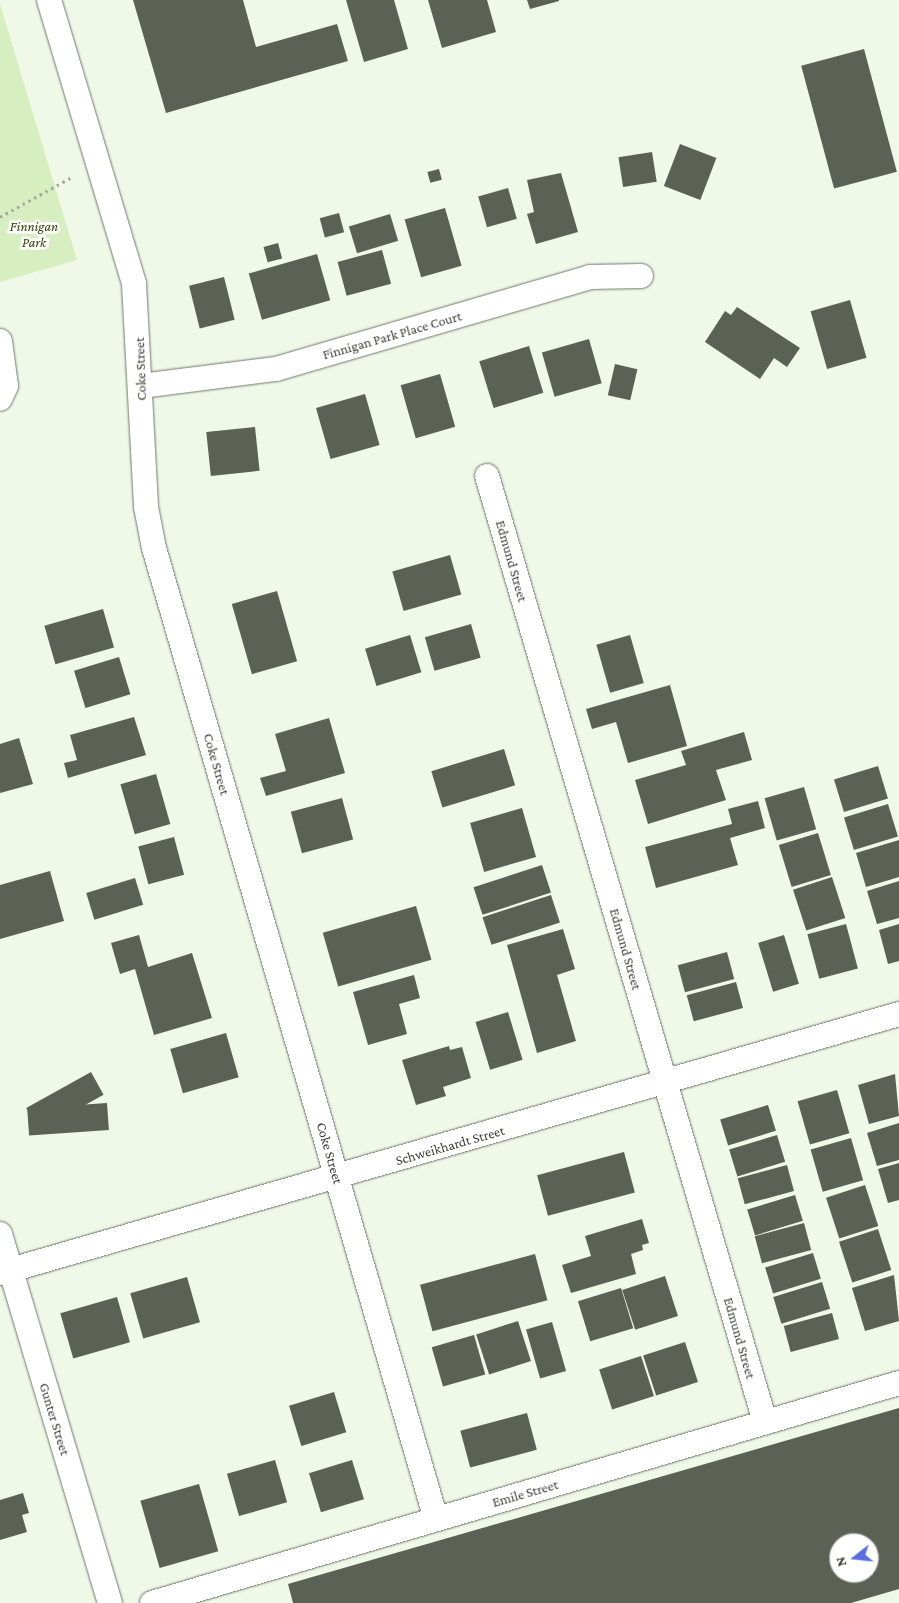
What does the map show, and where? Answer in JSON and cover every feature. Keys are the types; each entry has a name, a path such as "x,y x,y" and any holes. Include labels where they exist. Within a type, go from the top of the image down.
{"street":[{"name":"Coke Street","path":"49,0 134,284 141,386 146,507 154,548 436,1519"},
{"name":"Finnigan Park Place Court","path":"141,386 276,369 590,277 641,276"},
{"path":"0,341 6,386 0,399"},
{"name":"Edmund Street","path":"487,476 765,1422"},
{"name":"Schweikhardt Street","path":"5,1272 666,1084 899,1014"},
{"name":"Gunter Street","path":"0,1234 5,1272 110,1603"},
{"name":"Emile Street","path":"152,1603 899,1383"}],"path":[{"path":"0,217 72,177"}],"green space":[{"name":"Finnigan Park","path":"0,4 77,260 0,282"}],"building":[{"path":"133,0 243,0 256,47 337,24 348,61 166,113"},
{"path":"346,0 394,0 408,49 364,62"},
{"path":"428,0 487,0 496,32 442,48"},
{"path":"527,0 559,0 559,1 530,9"},
{"path":"864,49 897,172 834,188 801,66"},
{"path":"680,144 716,158 700,200 664,186"},
{"path":"652,152 657,182 623,187 618,157"},
{"path":"439,169 442,180 430,183 427,172"},
{"path":"561,173 578,232 536,244 527,214 534,212 527,180"},
{"path":"508,188 517,219 487,227 478,197"},
{"path":"445,208 462,266 421,277 405,220"},
{"path":"339,213 344,232 325,237 320,218"},
{"path":"390,214 398,241 357,253 349,227"},
{"path":"278,243 282,258 268,262 264,247"},
{"path":"382,250 391,284 347,296 338,262"},
{"path":"317,254 330,300 262,320 249,274"},
{"path":"224,277 235,320 200,328 189,286"},
{"path":"850,300 867,358 827,369 811,311"},
{"path":"737,307 800,348 787,367 774,358 760,379 705,342 725,311 731,315"},
{"path":"589,339 602,383 555,397 542,353"},
{"path":"529,346 543,393 494,408 479,361"},
{"path":"615,364 637,369 630,400 608,395"},
{"path":"440,374 455,427 416,438 401,385"},
{"path":"365,394 380,445 331,459 316,408"},
{"path":"255,427 260,471 211,476 206,432"},
{"path":"450,555 461,594 404,611 392,572"},
{"path":"277,591 297,661 252,674 232,604"},
{"path":"103,609 114,647 55,664 44,626"},
{"path":"471,624 481,658 435,671 425,637"},
{"path":"410,635 421,672 376,686 365,649"},
{"path":"630,635 644,683 610,693 596,645"},
{"path":"119,657 130,694 85,708 74,671"},
{"path":"670,685 687,746 628,763 616,722 592,729 586,709"},
{"path":"134,717 146,755 68,778 64,763 77,760 70,735"},
{"path":"329,718 345,773 266,796 260,778 286,771 275,734"},
{"path":"744,732 752,760 716,770 726,800 648,824 635,780 686,765 681,751"},
{"path":"19,738 33,784 0,793 0,744"},
{"path":"504,749 515,785 442,808 431,771"},
{"path":"878,766 888,799 844,812 834,779"},
{"path":"156,774 170,824 135,834 120,784"},
{"path":"804,787 816,829 777,841 765,798"},
{"path":"342,798 353,840 302,853 291,812"},
{"path":"758,801 765,828 730,838 738,865 656,888 645,847 732,824 728,809"},
{"path":"888,804 898,837 854,850 844,817"},
{"path":"522,808 536,857 484,872 470,823"},
{"path":"818,833 831,875 792,887 779,845"},
{"path":"174,837 184,875 148,884 138,847"},
{"path":"899,840 899,877 866,887 856,853"},
{"path":"542,865 551,893 482,915 474,887"},
{"path":"50,871 64,921 0,939 0,885"},
{"path":"832,877 845,918 806,931 793,890"},
{"path":"135,878 143,905 94,920 86,893"},
{"path":"899,881 899,918 877,924 867,891"},
{"path":"551,895 560,923 491,945 483,917"},
{"path":"416,906 431,960 338,987 323,933"},
{"path":"846,924 858,968 819,979 807,934"},
{"path":"899,924 899,961 888,964 879,930"},
{"path":"563,929 575,969 557,975 576,1041 537,1053 507,945"},
{"path":"139,935 148,967 192,953 212,1018 154,1035 135,969 120,974 111,943"},
{"path":"784,935 799,984 773,992 758,943"},
{"path":"727,952 734,979 685,992 678,965"},
{"path":"414,975 420,998 399,1004 407,1034 368,1045 353,992"},
{"path":"736,982 743,1008 694,1021 687,995"},
{"path":"508,1012 523,1060 490,1070 475,1022"},
{"path":"226,1033 239,1077 183,1093 170,1049"},
{"path":"449,1046 450,1050 462,1047 471,1078 443,1087 446,1096 416,1105 402,1060"},
{"path":"91,1072 104,1095 39,1131 26,1108"},
{"path":"895,1074 899,1116 869,1124 858,1085"},
{"path":"837,1090 849,1133 810,1145 798,1101"},
{"path":"107,1103 109,1130 29,1136 27,1109"},
{"path":"768,1105 776,1131 728,1145 720,1120"},
{"path":"899,1123 899,1160 877,1166 867,1133"},
{"path":"777,1135 785,1162 737,1176 729,1150"},
{"path":"851,1138 863,1180 823,1192 811,1150"},
{"path":"624,1152 635,1193 548,1216 537,1175"},
{"path":"899,1163 899,1200 888,1203 878,1169"},
{"path":"787,1165 794,1191 745,1204 738,1178"},
{"path":"865,1185 878,1226 839,1239 826,1198"},
{"path":"795,1195 803,1221 755,1235 747,1210"},
{"path":"642,1219 649,1243 642,1245 643,1250 631,1254 636,1274 571,1293 562,1265 591,1256 585,1236"},
{"path":"804,1223 811,1250 762,1263 755,1236"},
{"path":"878,1229 891,1270 852,1283 839,1242"},
{"path":"813,1253 821,1279 773,1293 765,1268"},
{"path":"535,1254 547,1300 432,1331 420,1285"},
{"path":"894,1275 899,1321 865,1331 852,1288"},
{"path":"665,1276 678,1316 635,1330 622,1290"},
{"path":"187,1277 200,1322 143,1338 130,1293"},
{"path":"822,1282 830,1309 781,1324 773,1297"},
{"path":"621,1288 633,1328 590,1341 578,1301"},
{"path":"117,1297 130,1342 73,1358 60,1313"},
{"path":"832,1313 839,1339 791,1352 784,1326"},
{"path":"518,1321 531,1361 489,1375 476,1335"},
{"path":"552,1322 566,1371 540,1378 526,1329"},
{"path":"474,1335 485,1374 443,1387 432,1347"},
{"path":"685,1342 698,1382 656,1396 643,1356"},
{"path":"641,1356 654,1396 612,1410 599,1370"},
{"path":"334,1392 346,1432 301,1446 289,1406"},
{"path":"899,1408 899,1589 851,1603 293,1603 288,1584"},
{"path":"527,1413 537,1450 470,1468 460,1431"},
{"path":"275,1460 287,1502 239,1516 227,1474"},
{"path":"352,1460 364,1499 321,1512 309,1473"},
{"path":"199,1484 218,1551 160,1568 140,1501"},
{"path":"23,1493 29,1513 22,1515 27,1532 0,1540 0,1500"}]}
